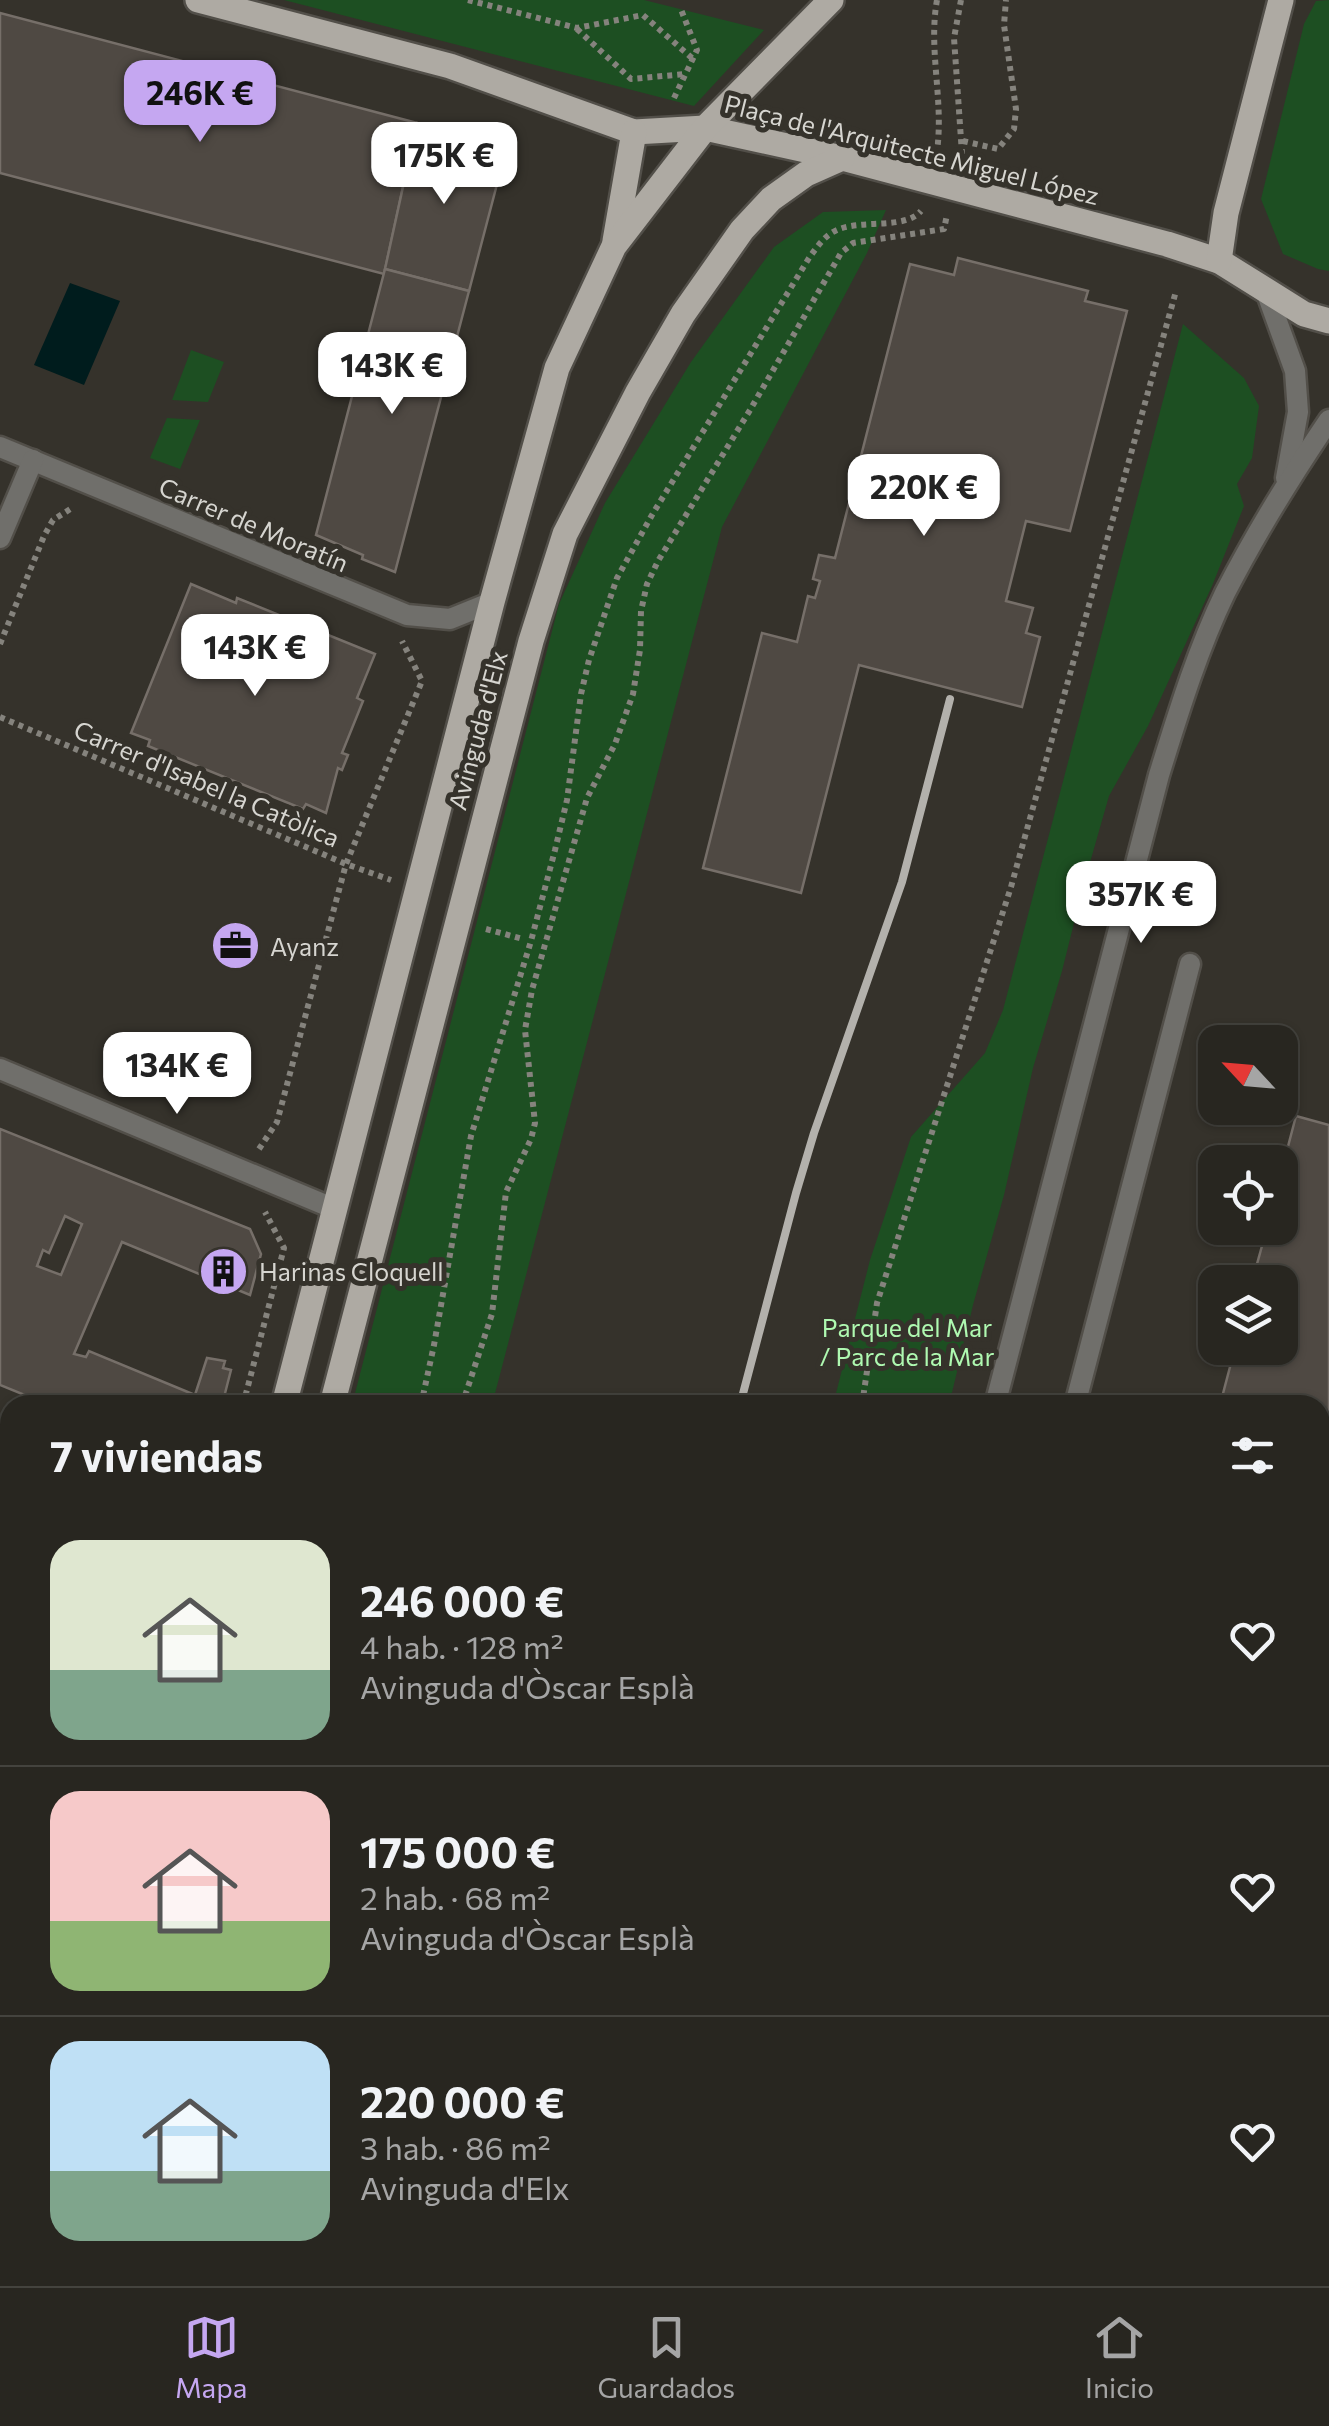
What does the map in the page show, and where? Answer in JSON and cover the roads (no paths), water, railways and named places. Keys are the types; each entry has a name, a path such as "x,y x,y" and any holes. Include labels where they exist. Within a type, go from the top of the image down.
{"main road":[{"path":"198,0 450,66 634,132 705,128"},
{"name":"Plaça de l'Arquitecte Miguel López","path":"705,128 831,0"},
{"path":"1220,261 1226,213 1281,0"},
{"name":"Plaça de l'Arquitecte Miguel López","path":"705,128 842,158 1167,244 1220,261 1304,314 1329,322"},
{"name":"Avinguda d'Elx","path":"287,1395 556,368 614,246 705,128"},
{"path":"614,246 634,132"},
{"name":"Avinguda d'Elx","path":"335,1395 531,641 565,534 683,314 742,230 771,199 806,174 842,158"}],"street":[{"path":"1266,290 1295,372 1298,412 1285,484"},
{"path":"998,1395 1186,688 1224,595 1285,484 1329,420"},
{"name":"Carrer de Moratín","path":"0,447 407,614 450,619 492,602"},
{"path":"0,538 33,460"},
{"path":"1078,1395 1190,964"},
{"path":"0,1069 335,1209"}],"water":[{"path":"70,283 120,301 84,385 34,365"}],"railway":[{"path":"743,1395 796,1193 902,882 950,699"}],"place":[{"name":"Ayanz","path":"235,946"},
{"name":"Harinas Cloquell","path":"224,1271"}],"park label":[{"name":"Parque del Mar / Parc de la Mar","path":"907,1342"}]}
